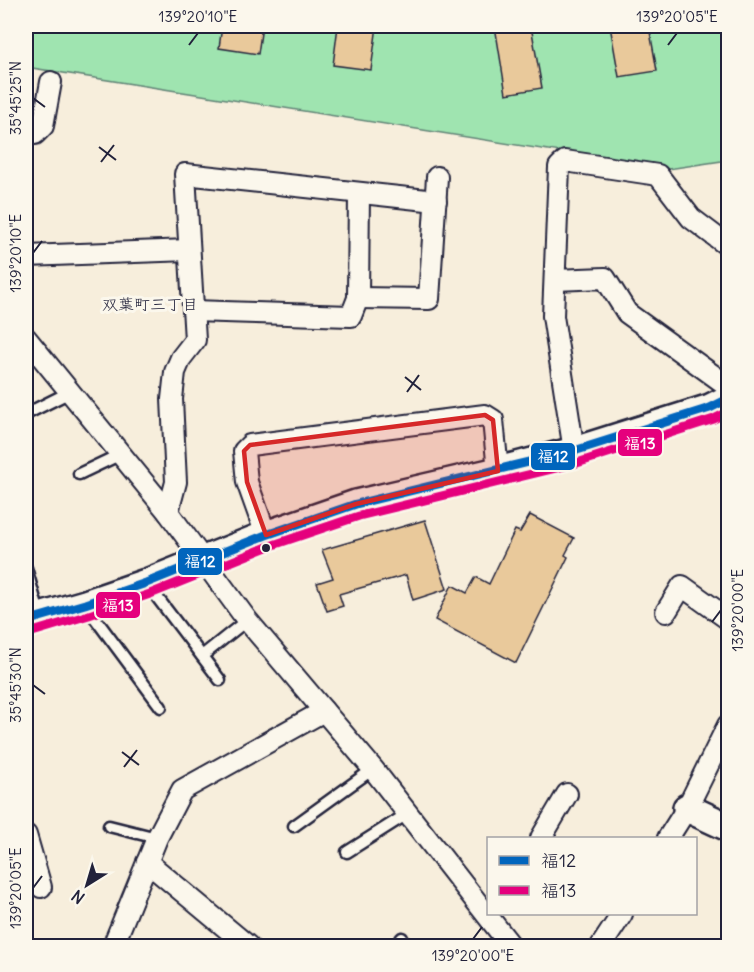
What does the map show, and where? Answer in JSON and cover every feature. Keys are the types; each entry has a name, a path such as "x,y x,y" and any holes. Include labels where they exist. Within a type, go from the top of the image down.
{"main road":[{"path":"33,619 146,583 266,535 356,504 574,451 710,408 729,399"},
{"path":"687,808 729,827"}],"street":[{"path":"26,134 35,134 43,126 51,82"},
{"path":"574,451 553,315 559,167 565,161 658,175 691,218 729,246"},
{"path":"168,512 176,482 172,399 175,372 181,358 195,340 185,174 436,201"},
{"path":"358,298 429,299 437,177"},
{"path":"193,311 351,316 358,298 359,193"},
{"path":"26,256 189,250"},
{"path":"555,280 605,278 627,313 729,386"},
{"path":"26,338 168,512 247,620 374,769 407,814 485,905"},
{"path":"266,535 248,482 244,451 250,445 485,415 493,420 498,471"},
{"path":"666,612 682,586 729,619"},
{"path":"115,945 157,838 183,790 324,711"},
{"path":"669,837 687,808 729,725"},
{"path":"542,837 567,794"},
{"path":"26,835 41,887"},
{"path":"147,862 248,946"},
{"path":"491,915 511,946"},
{"path":"602,946 621,915"}],"lane":[{"path":"26,414 70,392"},
{"path":"79,474 121,454"},
{"path":"26,568 33,619"},
{"path":"146,583 220,680"},
{"path":"85,604 160,707"},
{"path":"202,656 247,620"},
{"path":"294,826 374,769"},
{"path":"346,852 407,814"},
{"path":"109,826 157,838"}],"highlighted area":[{"path":"485,415 493,420 498,471 356,504 266,535 247,482 244,451 250,445"}],"green space":[{"path":"26,26 728,26 728,160 668,169 26,67"}],"building":[{"path":"222,26 262,26 258,54 219,48"},
{"path":"338,26 377,26 371,70 333,65"},
{"path":"495,26 531,26 542,88 506,94"},
{"path":"610,26 649,26 657,71 619,77"},
{"path":"530,515 574,538 565,555 568,557 516,663 435,620 452,585 467,593 476,577 489,584 515,530 520,532"},
{"path":"425,520 447,589 413,600 406,575 339,594 343,606 327,611 317,583 333,578 322,550"}],"transit line":[{"name":"福12","path":"26,621 146,583 266,535 356,504 574,451 710,408 728,399"},
{"name":"福13","path":"29,633 150,594 270,546 359,516 577,463 714,419 728,412"}],"district":[{"name":"双葉町三丁目","path":"150,304"}]}
